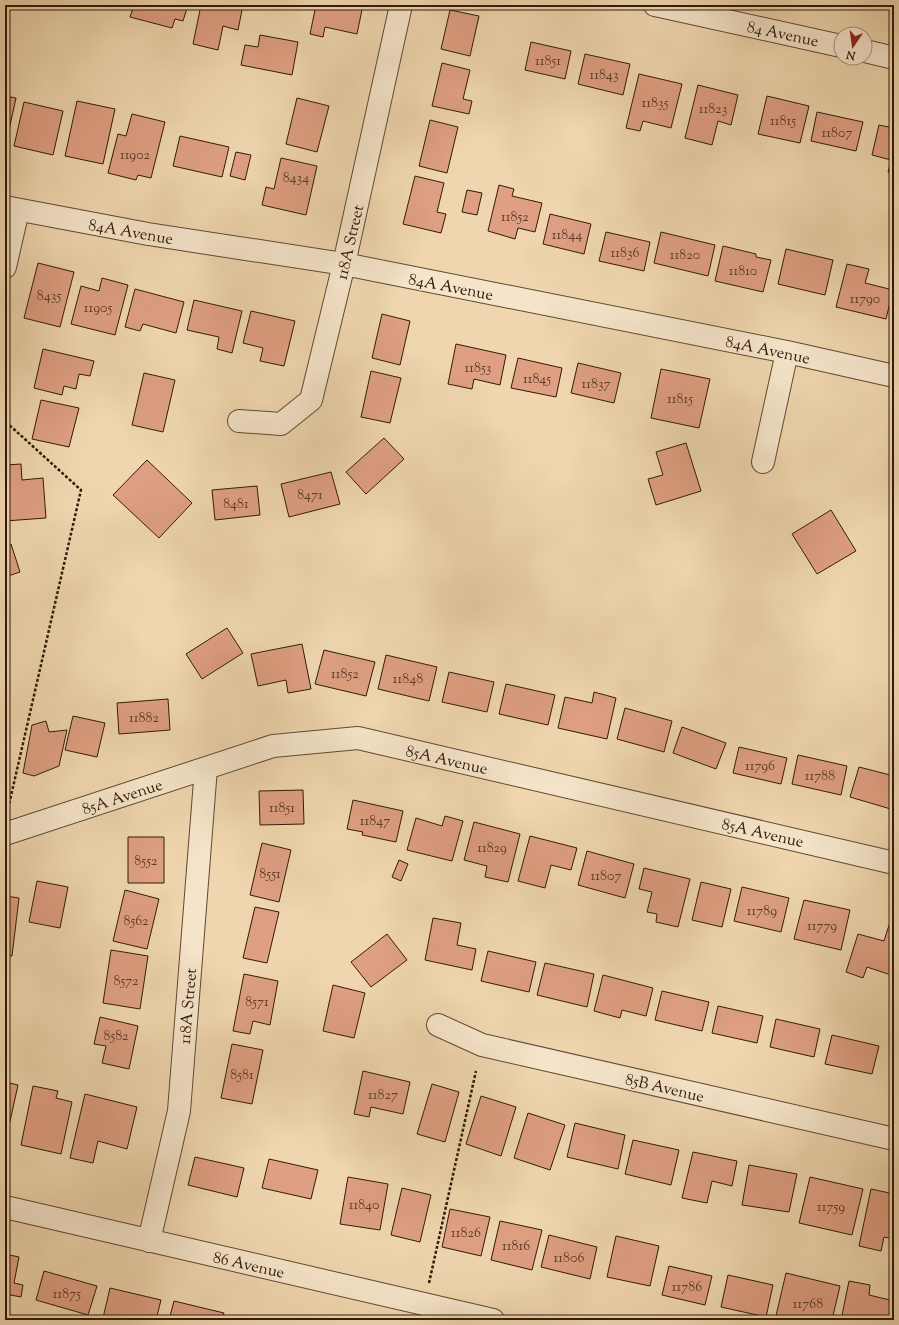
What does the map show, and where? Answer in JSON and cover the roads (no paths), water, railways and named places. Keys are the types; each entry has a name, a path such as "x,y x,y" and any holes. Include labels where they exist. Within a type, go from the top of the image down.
{"street":[{"name":"118A Street","path":"239,421 281,424 311,400 344,264 401,5"},
{"name":"84 Avenue","path":"655,5 833,44"},
{"path":"873,54 894,58"},
{"name":"84A Avenue","path":"12,209 148,234 344,264 787,352 894,376"},
{"path":"5,267 12,209"},
{"path":"763,462 787,352"},
{"name":"85A Avenue","path":"5,834 273,746 358,738 894,862"},
{"name":"118A Street","path":"149,1241 179,1111 206,768"},
{"name":"85B Avenue","path":"438,1025 482,1045 894,1139"},
{"name":"86 Avenue","path":"5,1207 493,1320"}]}
